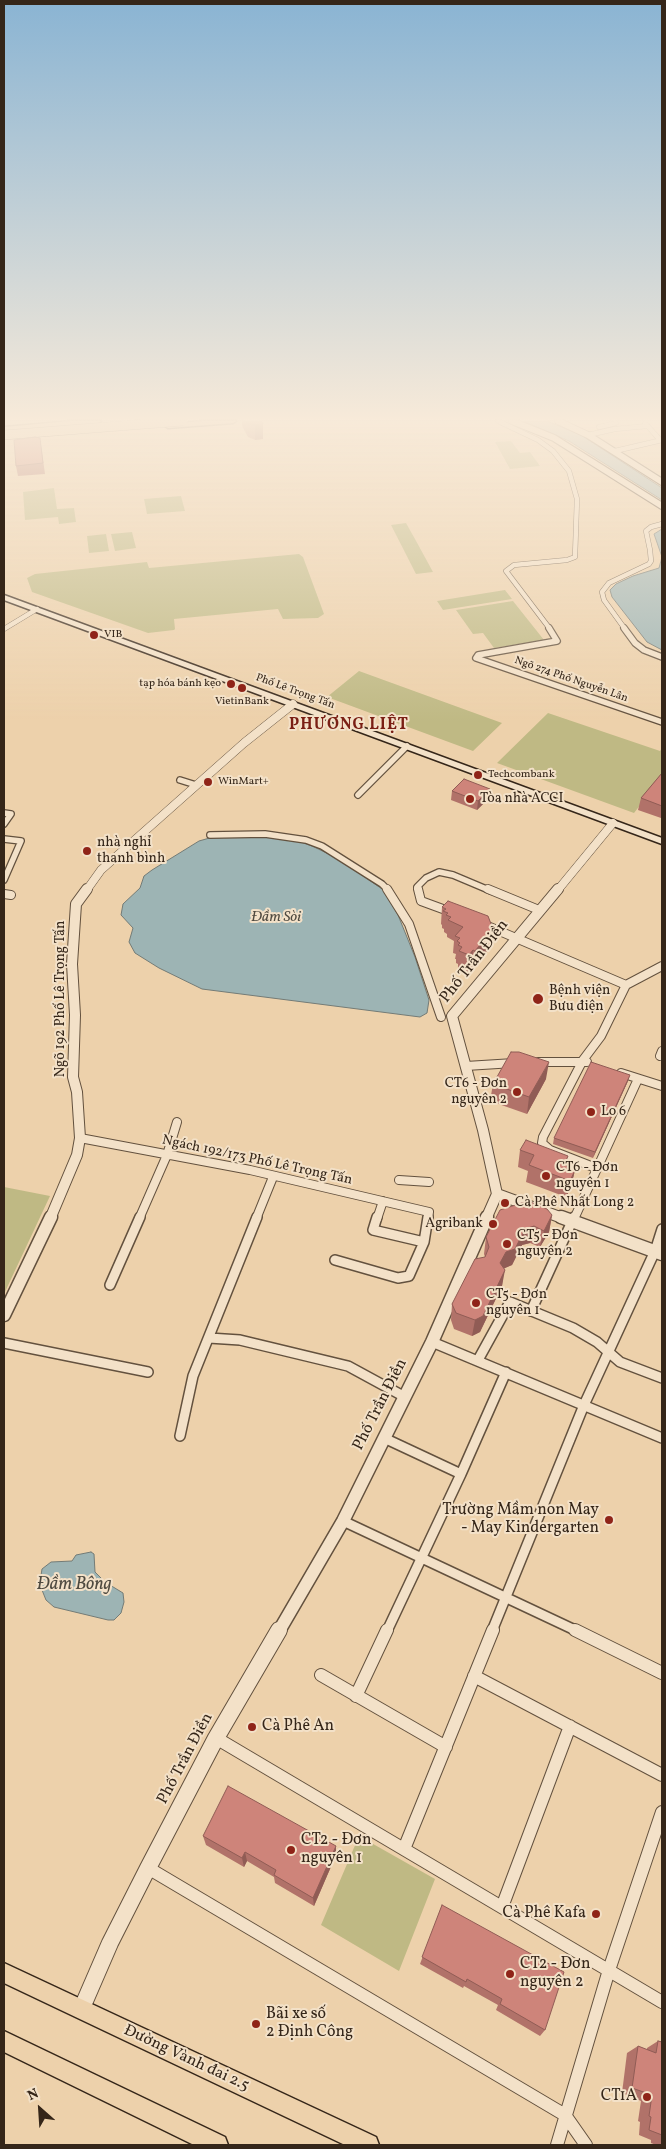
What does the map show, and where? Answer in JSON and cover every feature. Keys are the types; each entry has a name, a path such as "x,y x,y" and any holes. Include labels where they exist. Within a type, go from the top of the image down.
{"main road":[{"name":"Phố Lê Trọng Tấn","path":"4,597 662,841"},
{"name":"Đường Vành đai 2.5","path":"4,1973 368,2145"},
{"path":"4,2041 217,2145"}],"street":[{"name":"Ngõ 274 Phố Nguyễn Lân","path":"576,521 575,557 567,560 514,566 506,571 518,590 558,640 557,642 478,655 476,658 662,722"},
{"path":"662,524 651,527 646,531 650,550 651,561 649,564 609,583 602,592 608,606 635,643 644,650 662,657"},
{"path":"4,629 37,609"},
{"name":"Ngõ 192 Phố Lê Trọng Tấn","path":"4,1315 68,1180 77,1155 80,1138 77,1092 73,1077 75,1015 72,948 76,904 101,870 244,743 293,704"},
{"path":"358,795 407,746"},
{"path":"180,780 196,786"},
{"path":"4,813 11,814 4,824"},
{"name":"Phố Trần Điền","path":"81,2010 110,1943 216,1738 342,1521 432,1342 497,1194 452,1016 613,823"},
{"path":"210,835 265,834 306,840 322,846 382,884 392,894 409,924 441,1017"},
{"path":"4,839 21,841 4,880"},
{"path":"456,914 421,901 417,887 426,878 440,872 453,875 539,910"},
{"path":"474,920 626,985"},
{"path":"596,1168 550,1150 542,1143 543,1137 583,1060 600,1036 626,985 662,966"},
{"path":"466,1066 583,1060 592,1064"},
{"path":"611,1070 662,1086"},
{"path":"531,1311 638,1078"},
{"path":"110,1285 167,1155 177,1122"},
{"name":"Ngách 192/173 Phố Lê Trọng Tấn","path":"80,1138 250,1170 429,1212 424,1242"},
{"path":"180,1436 192,1376 273,1176"},
{"path":"399,1180 429,1182"},
{"path":"497,1194 659,1252"},
{"path":"335,1260 398,1278 409,1276 424,1242 373,1230 383,1201"},
{"path":"404,1848 584,1405 659,1252 662,1229"},
{"path":"478,1360 510,1302 573,1328 598,1342 620,1362 662,1378"},
{"path":"209,1338 240,1340 348,1366 405,1397"},
{"path":"432,1342 662,1438"},
{"path":"4,1343 148,1372"},
{"path":"356,1696 461,1474 506,1372"},
{"path":"384,1438 461,1474"},
{"path":"342,1521 506,1596 662,1674"},
{"path":"321,1676 446,1747"},
{"path":"474,1676 662,1775"},
{"path":"502,1907 570,1726"},
{"path":"216,1738 662,2002"},
{"path":"557,2145 609,1970 662,1812"},
{"path":"148,1868 565,2115 586,2145"}],"shaded area":[{"path":"59,521 76,522 59,524"},
{"path":"406,523 433,572 416,574 391,525"},
{"path":"132,532 136,548 115,551 111,534"},
{"path":"106,534 109,551 89,553 87,536"},
{"path":"299,554 303,557 324,614 318,618 283,619 278,609 174,619 174,630 148,633 32,592 27,578 35,574 147,562 149,568"},
{"path":"505,590 512,599 443,610 437,601"},
{"path":"513,601 544,640 494,648 483,633 473,634 456,610"},
{"path":"359,671 502,723 473,751 327,697"},
{"path":"548,713 660,751 662,748 662,777 634,813 497,763"},
{"path":"4,1187 50,1196 4,1294"},
{"path":"359,1836 435,1879 399,1971 321,1925"}],"water":[{"path":"662,529 662,557 654,534"},
{"path":"662,557 662,650 647,642 612,597 610,590 616,584 633,576 659,568"},
{"name":"Đầm Sòi","path":"213,837 273,837 295,840 337,858 385,891 398,915 415,957 429,1000 427,1013 420,1017 202,989 159,968 135,953 129,942 133,928 121,915 123,904 140,888 144,876 152,870 199,841"},
{"name":"Đầm Bông","path":"91,1552 94,1554 95,1572 105,1582 123,1593 124,1602 121,1613 114,1620 54,1607 46,1600 42,1590 40,1582 42,1569 51,1562 72,1561 76,1555"}],"building":[{"path":"662,773 662,806 641,798"},
{"path":"464,779 490,789 478,801 452,791"},
{"path":"448,901 488,916 493,929 475,951 473,950 469,955 459,951 462,947 458,945 460,943 457,941 460,938 455,936 463,927 448,920 451,917 443,911 446,909 442,907"},
{"path":"511,1052 519,1052 549,1062 529,1097 493,1084"},
{"name":"Lo 6","path":"591,1062 630,1075 595,1152 554,1138"},
{"path":"526,1140 568,1156 565,1163 567,1164 566,1166 575,1170 570,1181 529,1165 534,1155 520,1150"},
{"path":"528,1201 547,1209 552,1215 544,1231 534,1226 525,1229 515,1249 506,1252 500,1263 505,1270 483,1316 475,1320 456,1313 452,1304 475,1259 485,1257 489,1247 486,1237 500,1210"},
{"name":"CT2 - Đơn nguyên 1","path":"228,1786 336,1846 313,1898 274,1875 276,1870 245,1852 242,1858 203,1836"},
{"name":"CT2 - Đơn nguyên 2","path":"442,1905 564,1972 545,2030 500,2004 502,1999 467,1979 466,1982 422,1957"},
{"path":"658,2041 662,2042 662,2135 649,2130 652,2095 632,2088 638,2046 656,2053"}],"place":[{"name":"VIB","path":"94,635"},
{"name":"tạp hóa bánh kẹo","path":"231,684"},
{"name":"VietinBank","path":"242,688"},
{"name":"Techcombank","path":"478,775"},
{"name":"WinMart+","path":"208,782"},
{"name":"Tòa nhà ACCI","path":"470,799"},
{"name":"nhà nghỉ thanh bình","path":"87,851"},
{"name":"Bệnh viện Bưu điện","path":"538,999"},
{"name":"CT6 - Đơn nguyên 2","path":"517,1092"},
{"name":"Lo 6","path":"591,1112"},
{"name":"CT6 - Đơn nguyên 1","path":"546,1176"},
{"name":"Cà Phê Nhất Long 2","path":"505,1203"},
{"name":"Agribank","path":"493,1224"},
{"name":"CT5 - Đơn nguyên 2","path":"507,1244"},
{"name":"CT5 - Đơn nguyên 1","path":"476,1303"},
{"name":"Trường Mầm non May - May Kindergarten","path":"609,1520"},
{"name":"Cà Phê An","path":"252,1727"},
{"name":"CT2 - Đơn nguyên 1","path":"291,1850"},
{"name":"Cà Phê Kafa","path":"596,1914"},
{"name":"CT2 - Đơn nguyên 2","path":"510,1974"},
{"name":"Bãi xe số 2 Định Công","path":"256,2024"},
{"name":"CT1A","path":"647,2097"}],"district":[{"name":"PHƯƠNG LIỆT","path":"349,726"}]}
